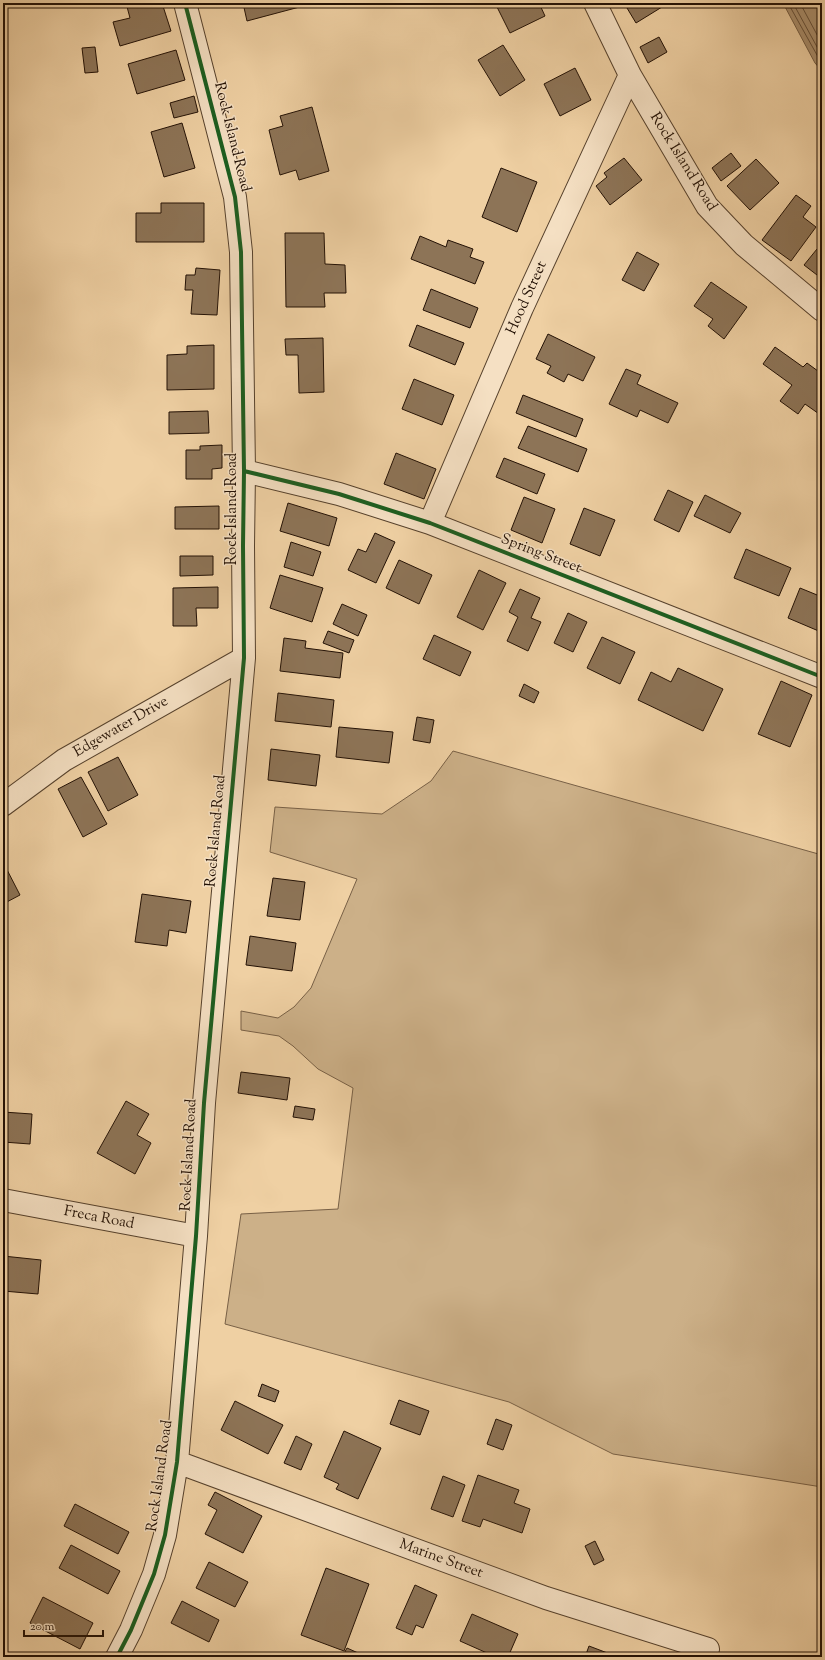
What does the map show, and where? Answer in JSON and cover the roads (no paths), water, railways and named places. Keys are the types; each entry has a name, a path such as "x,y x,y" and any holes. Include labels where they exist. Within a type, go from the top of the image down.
{"street":[{"name":"Rock Island Road","path":"117,1657 131,1630 154,1574 164,1535 177,1462 196,1236 204,1103 244,658 244,471 241,252 235,197 185,3"},
{"name":"Rock Island Road","path":"595,3 630,76 708,206 744,245 822,310"},
{"name":"Hood Street","path":"430,523 522,308 630,76"},
{"name":"Spring Street","path":"244,471 339,494 430,523 822,677"},
{"name":"Edgewater Drive","path":"3,805 64,760 244,658"},
{"name":"Freca Road","path":"3,1200 196,1236"},
{"name":"Marine Street","path":"177,1462 546,1598 706,1653"}],"water":[{"path":"783,3 822,3 822,71 815,63"}]}
